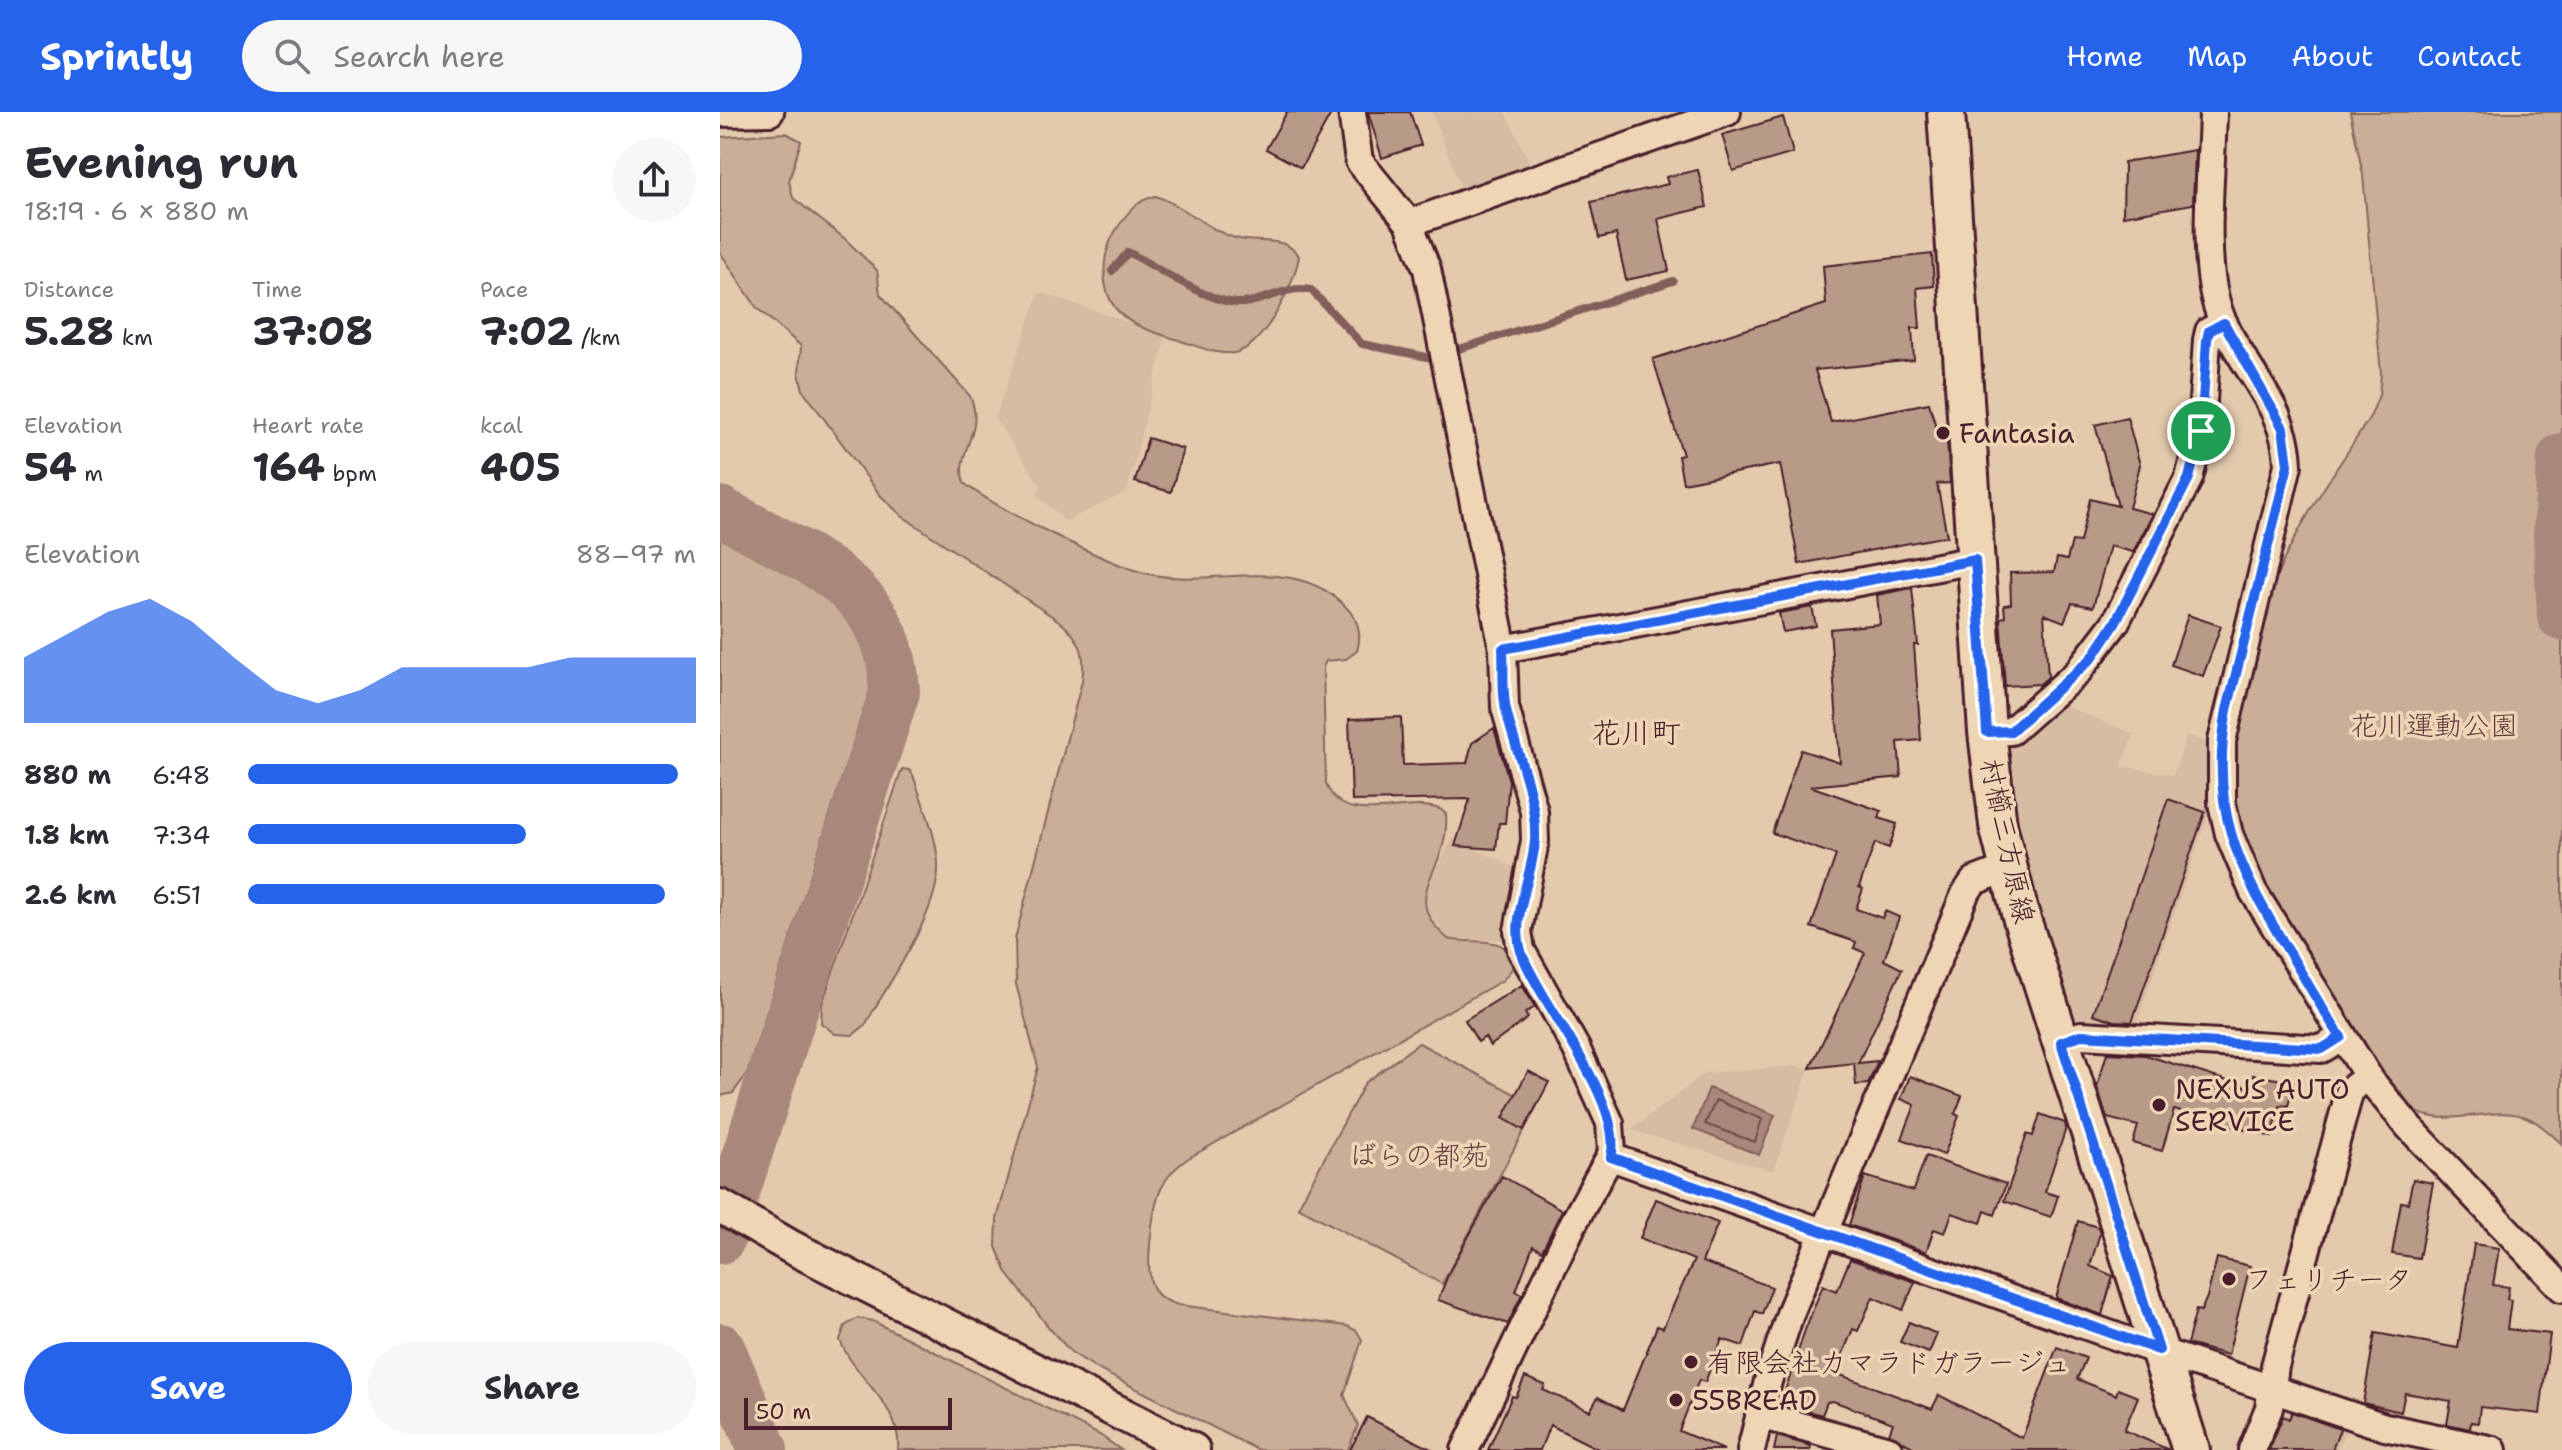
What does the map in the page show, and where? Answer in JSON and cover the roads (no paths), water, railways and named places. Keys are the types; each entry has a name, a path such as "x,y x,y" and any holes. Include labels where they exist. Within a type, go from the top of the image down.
{"main road":[{"name":"村櫛三方原線","path":"1946,112 1987,732 1994,795 2008,868 2191,1450"}],"street":[{"path":"720,113 770,112"},
{"path":"1352,112 1359,161 1409,223 1427,269 1503,649 1505,707 1534,811 1535,841 1518,931 1521,950 1576,1048 1610,1123 1613,1138 1611,1157 1574,1222 1465,1450"},
{"path":"1409,223 1727,112"},
{"path":"2213,112 2213,290 2224,323 2283,428 2288,465 2222,741 2222,803 2234,848 2253,891 2368,1077 2409,1127 2562,1288"},
{"path":"1987,732 2011,731 2092,658 2115,623 2189,478 2201,431 2209,331 2224,323"},
{"path":"1503,649 1975,560"},
{"path":"1751,1450 1791,1311 1965,894 1974,881 2008,868"},
{"path":"2061,1042 2081,1035 2322,1049 2341,1037"},
{"path":"2252,1450 2269,1408 2350,1090 2368,1077"},
{"path":"1611,1157 2159,1350 2410,1434 2493,1450"},
{"path":"720,1206 751,1225 1193,1450"},
{"path":"1759,1415 1889,1450"}],"water":[{"path":"2554,471 2562,472 2562,517 2553,517 2545,480"},
{"path":"1709,1088 1775,1115 1759,1155 1693,1129"}],"waterway":[{"path":"1112,271 1128,252 1200,292 1230,302 1252,302 1285,291 1311,290 1362,344 1432,358"},
{"path":"1456,350 1673,281"},
{"path":"2562,458 2558,535 2562,616"},
{"path":"720,511 811,560 838,578 860,599 878,624 890,655 895,692 720,1239"},
{"path":"720,1348 763,1450"}],"place":[{"name":"Fantasia","path":"1943,433"},
{"name":"NEXUS AUTO SERVICE","path":"2159,1105"},
{"name":"フェリチータ","path":"2229,1279"},
{"name":"有限会社カマラドガラージュ","path":"1691,1362"},
{"name":"55BREAD","path":"1676,1400"}],"district":[{"name":"花川町","path":"1636,732"}],"park label":[{"name":"花川運動公園","path":"2434,725"},
{"name":"ばらの都苑","path":"1419,1155"}]}
